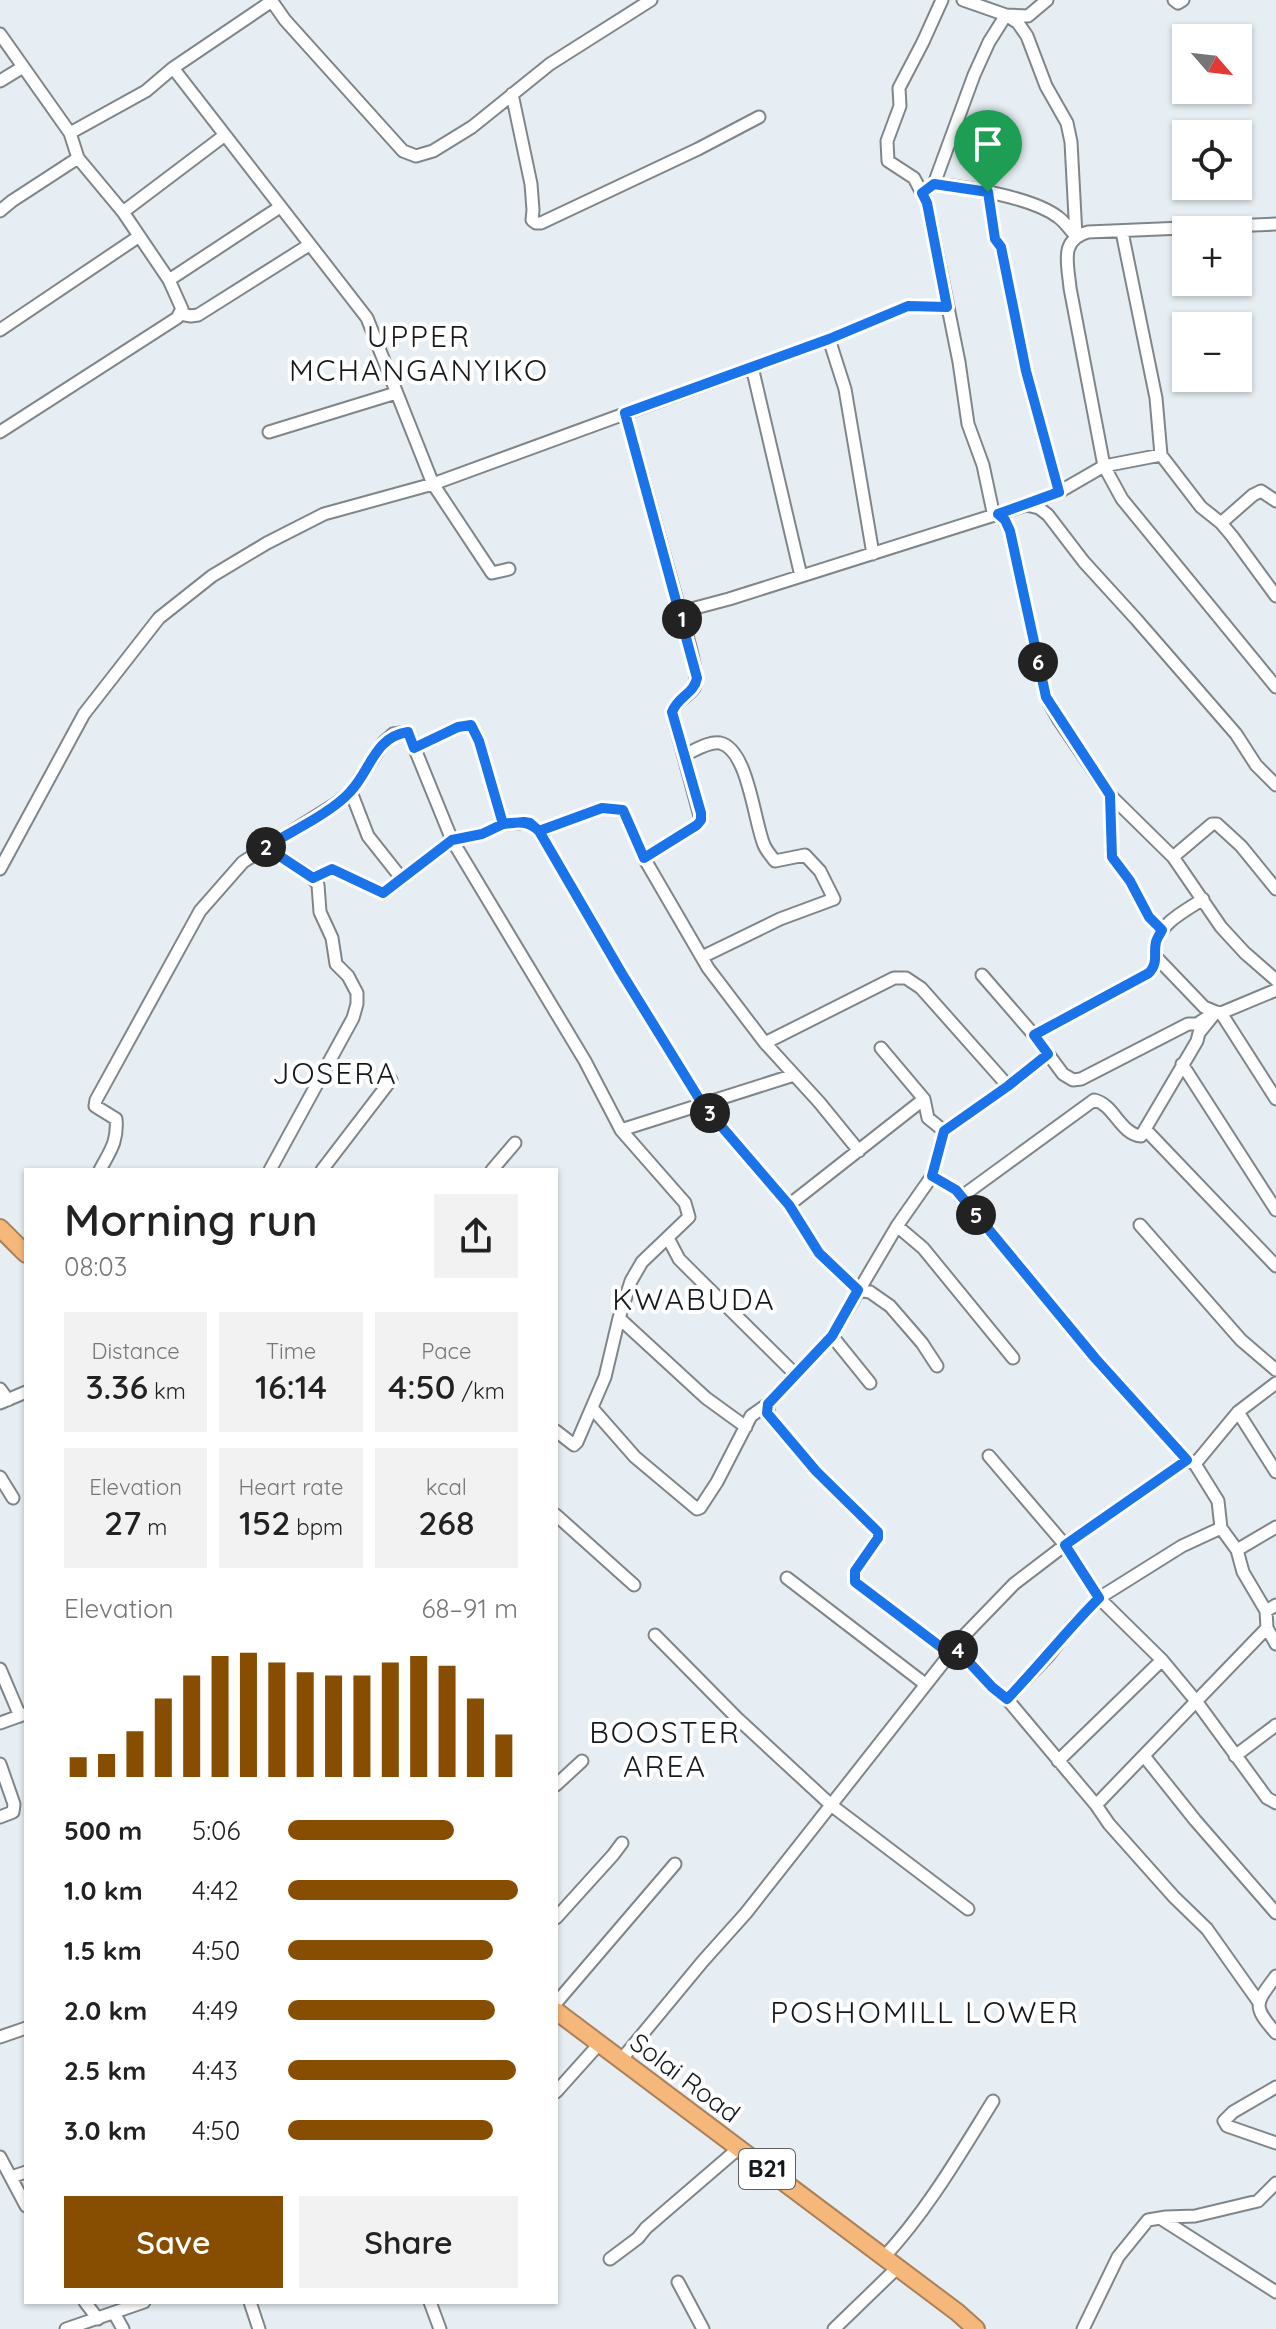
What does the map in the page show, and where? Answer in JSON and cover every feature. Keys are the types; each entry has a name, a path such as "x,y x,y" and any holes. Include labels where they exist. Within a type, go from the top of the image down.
{"highway":[{"path":"0,1228 24,1252"},
{"name":"Solai Road","path":"558,2012 976,2329"}],"street":[{"path":"70,133 146,91 173,68 272,0 285,20 403,151 416,156 433,151 472,127 550,64 651,0"},
{"path":"942,0 899,88 900,106 887,141 888,161 914,178 927,203 959,362 968,424 983,465 993,512 1005,520 1010,531 1046,697 1110,795 1173,857 1221,927 1276,980"},
{"path":"963,0 1006,15 1018,23 1027,36 1046,86 1067,123 1071,142 1076,236"},
{"path":"1006,15 1028,16 1047,0"},
{"path":"1174,0 1178,3 1183,0"},
{"path":"922,193 934,184 974,75 1006,15"},
{"path":"0,34 70,133 78,158 123,212 169,280 182,309 167,326 2,426"},
{"path":"0,81 23,67"},
{"path":"173,68 367,318 433,484 492,573 509,569"},
{"path":"512,94 531,184 532,220 536,223 698,149 759,117"},
{"path":"123,212 225,135"},
{"path":"0,211 78,158"},
{"path":"934,184 988,192 1034,205 1058,216 1076,236"},
{"path":"988,192 995,239 1001,247 1026,371 1059,492"},
{"path":"169,280 280,207"},
{"path":"1276,224 1088,232 1076,236 1068,246 1070,288 1104,466 1122,499 1139,521 1276,687"},
{"path":"1122,232 1156,398 1161,455 1201,507 1221,523 1276,596"},
{"path":"0,330 138,237"},
{"path":"180,314 198,315 309,245"},
{"path":"0,869 84,714 159,618 212,576 267,543 324,514 433,484 829,339 908,306 947,307"},
{"path":"829,339 845,389 873,554"},
{"path":"752,367 801,576"},
{"path":"269,432 396,393"},
{"path":"625,413 697,678 692,691 679,699 672,712 701,820 644,858"},
{"path":"680,612 1026,505 1059,492 1104,466 1161,455"},
{"path":"1221,523 1261,491 1276,501"},
{"path":"1026,505 1039,508 1048,515 1084,562 1236,734 1256,765 1276,785"},
{"path":"414,748 458,727 471,725 479,741 503,824"},
{"path":"101,1168 116,1141 117,1129 116,1119 95,1106 96,1100 200,911 243,862 351,792 384,742 393,734 408,732 452,840 585,1061 621,1130 685,1203 689,1217 642,1262 631,1281 605,1377 577,1442 574,1445 558,1433"},
{"path":"684,755 714,743 722,743 733,749 742,768 765,846 775,861 805,855 820,871 834,899 780,919 702,957"},
{"path":"351,792 368,836 402,879"},
{"path":"1110,795 1112,857 1130,881 1149,917 1162,930"},
{"path":"539,831 602,808 623,810 644,858 702,957 765,1043 859,1151"},
{"path":"313,878 332,869 383,893 452,840 482,834 503,824 530,823 539,831 703,1105 789,1205 819,1253 858,1290 870,1292 890,1306 937,1366"},
{"path":"1173,857 1212,824 1217,824 1241,846 1276,889"},
{"path":"266,847 313,878 318,885 320,912 332,938 336,964 357,993 353,1018 271,1168"},
{"path":"1034,1035 1149,973 1157,958 1155,944 1162,930 1203,899"},
{"path":"1157,958 1204,1007 1219,1012 1276,1099"},
{"path":"982,975 1068,1078 1073,1080 1081,1079 1188,1024 1197,1024 1276,990"},
{"path":"765,1043 894,978 906,978 921,988 1008,1086"},
{"path":"961,1197 1094,1100 1102,1103 1130,1133 1141,1136 1199,1033 1219,1012"},
{"path":"881,1048 924,1099 928,1118 944,1131"},
{"path":"592,1408 635,1457 697,1509 700,1508 753,1413 768,1404 832,1336 897,1226 932,1176 944,1131 1048,1054"},
{"path":"1182,1064 1276,1210"},
{"path":"621,1130 794,1075"},
{"path":"324,1168 391,1080"},
{"path":"789,1205 924,1099"},
{"path":"1145,1129 1274,1259"},
{"path":"494,1168 515,1143"},
{"path":"932,1176 956,1190 1095,1358 1208,1482 1218,1501 1221,1528 1237,1550 1243,1572 1271,1608 1267,1628 1096,1805"},
{"path":"1140,1225 1241,1340 1276,1370"},
{"path":"897,1226 923,1248 1013,1358"},
{"path":"668,1238 679,1259 795,1374"},
{"path":"619,1318 706,1398 746,1427"},
{"path":"832,1336 870,1383"},
{"path":"621,2060 746,1913 952,1650 1014,1584 1065,1545 1191,1462 1238,1412 1276,1383"},
{"path":"0,1389 4,1402 24,1393"},
{"path":"768,1404 769,1416 816,1471 878,1532 878,1538 855,1571 855,1582 952,1650 1007,1699 1109,1824 1207,1929 1258,2001 1258,2010 1276,2033"},
{"path":"1238,1412 1276,1472"},
{"path":"989,1456 1065,1545 1099,1598 1162,1660 1267,1798 1276,1803"},
{"path":"0,1477 13,1498"},
{"path":"558,1517 634,1585"},
{"path":"1237,1550 1276,1527"},
{"path":"1007,1699 1099,1598 1182,1546 1221,1528"},
{"path":"787,1578 925,1684"},
{"path":"1267,1628 1276,1644"},
{"path":"655,1635 738,1719 831,1805 968,1909"},
{"path":"1058,1761 1162,1660"},
{"path":"0,1669 23,1714 0,1723"},
{"path":"1235,1756 1276,1725"},
{"path":"1144,1756 1276,1913"},
{"path":"558,1783 582,1761"},
{"path":"0,1764 14,1804 13,1812 0,1817"},
{"path":"558,1916 622,1843"},
{"path":"558,2001 675,1864"},
{"path":"1258,2001 1276,1976"},
{"path":"0,2037 24,2029"},
{"path":"558,2090 600,2043"},
{"path":"1276,2087 1233,2112 1224,2121 1227,2126 1276,2143"},
{"path":"834,2329 891,2262 900,2240 993,2101"},
{"path":"610,2259 739,2148"},
{"path":"0,2157 24,2202"},
{"path":"11,2177 24,2173"},
{"path":"1083,2329 1118,2257 1148,2220 1195,2216 1258,2201 1276,2183"},
{"path":"1160,2218 1276,2292"},
{"path":"678,2282 703,2329"},
{"path":"87,2304 98,2319"},
{"path":"66,2329 138,2304"},
{"path":"251,2304 259,2329"},
{"path":"431,2304 440,2329"},
{"path":"114,2313 123,2329"}],"district":[{"name":"UPPER MCHANGANYIKO","path":"419,354"},
{"name":"JOSERA","path":"335,1074"},
{"name":"KWABUDA","path":"694,1300"},
{"name":"BOOSTER AREA","path":"665,1750"},
{"name":"POSHOMILL LOWER","path":"925,2013"}],"route":[{"path":"988,192 934,184 922,193 927,203 947,307 908,306 829,339 625,413 697,678 692,691 679,699 672,712 701,813 697,825 644,858 623,810 602,808 539,831 530,823 503,824 482,834 452,840 383,893 332,869 313,878 266,847 351,792 384,742 393,734 408,732 414,748 458,727 471,725 479,741 503,824 524,822 530,823 535,827 539,831 703,1105 789,1205 819,1253 858,1290 832,1336 768,1404 767,1413 816,1471 878,1532 874,1546 855,1571 855,1582 950,1654 954,1646 1007,1699 1099,1598 1065,1545 1187,1460 1095,1358 956,1190 932,1176 944,1131 1048,1054 1034,1035 1149,973 1157,958 1155,944 1162,930 1149,917 1130,881 1112,857 1110,795 1046,697 1010,531 998,514 1059,492 1026,371 1001,247 995,239 988,192"}]}
